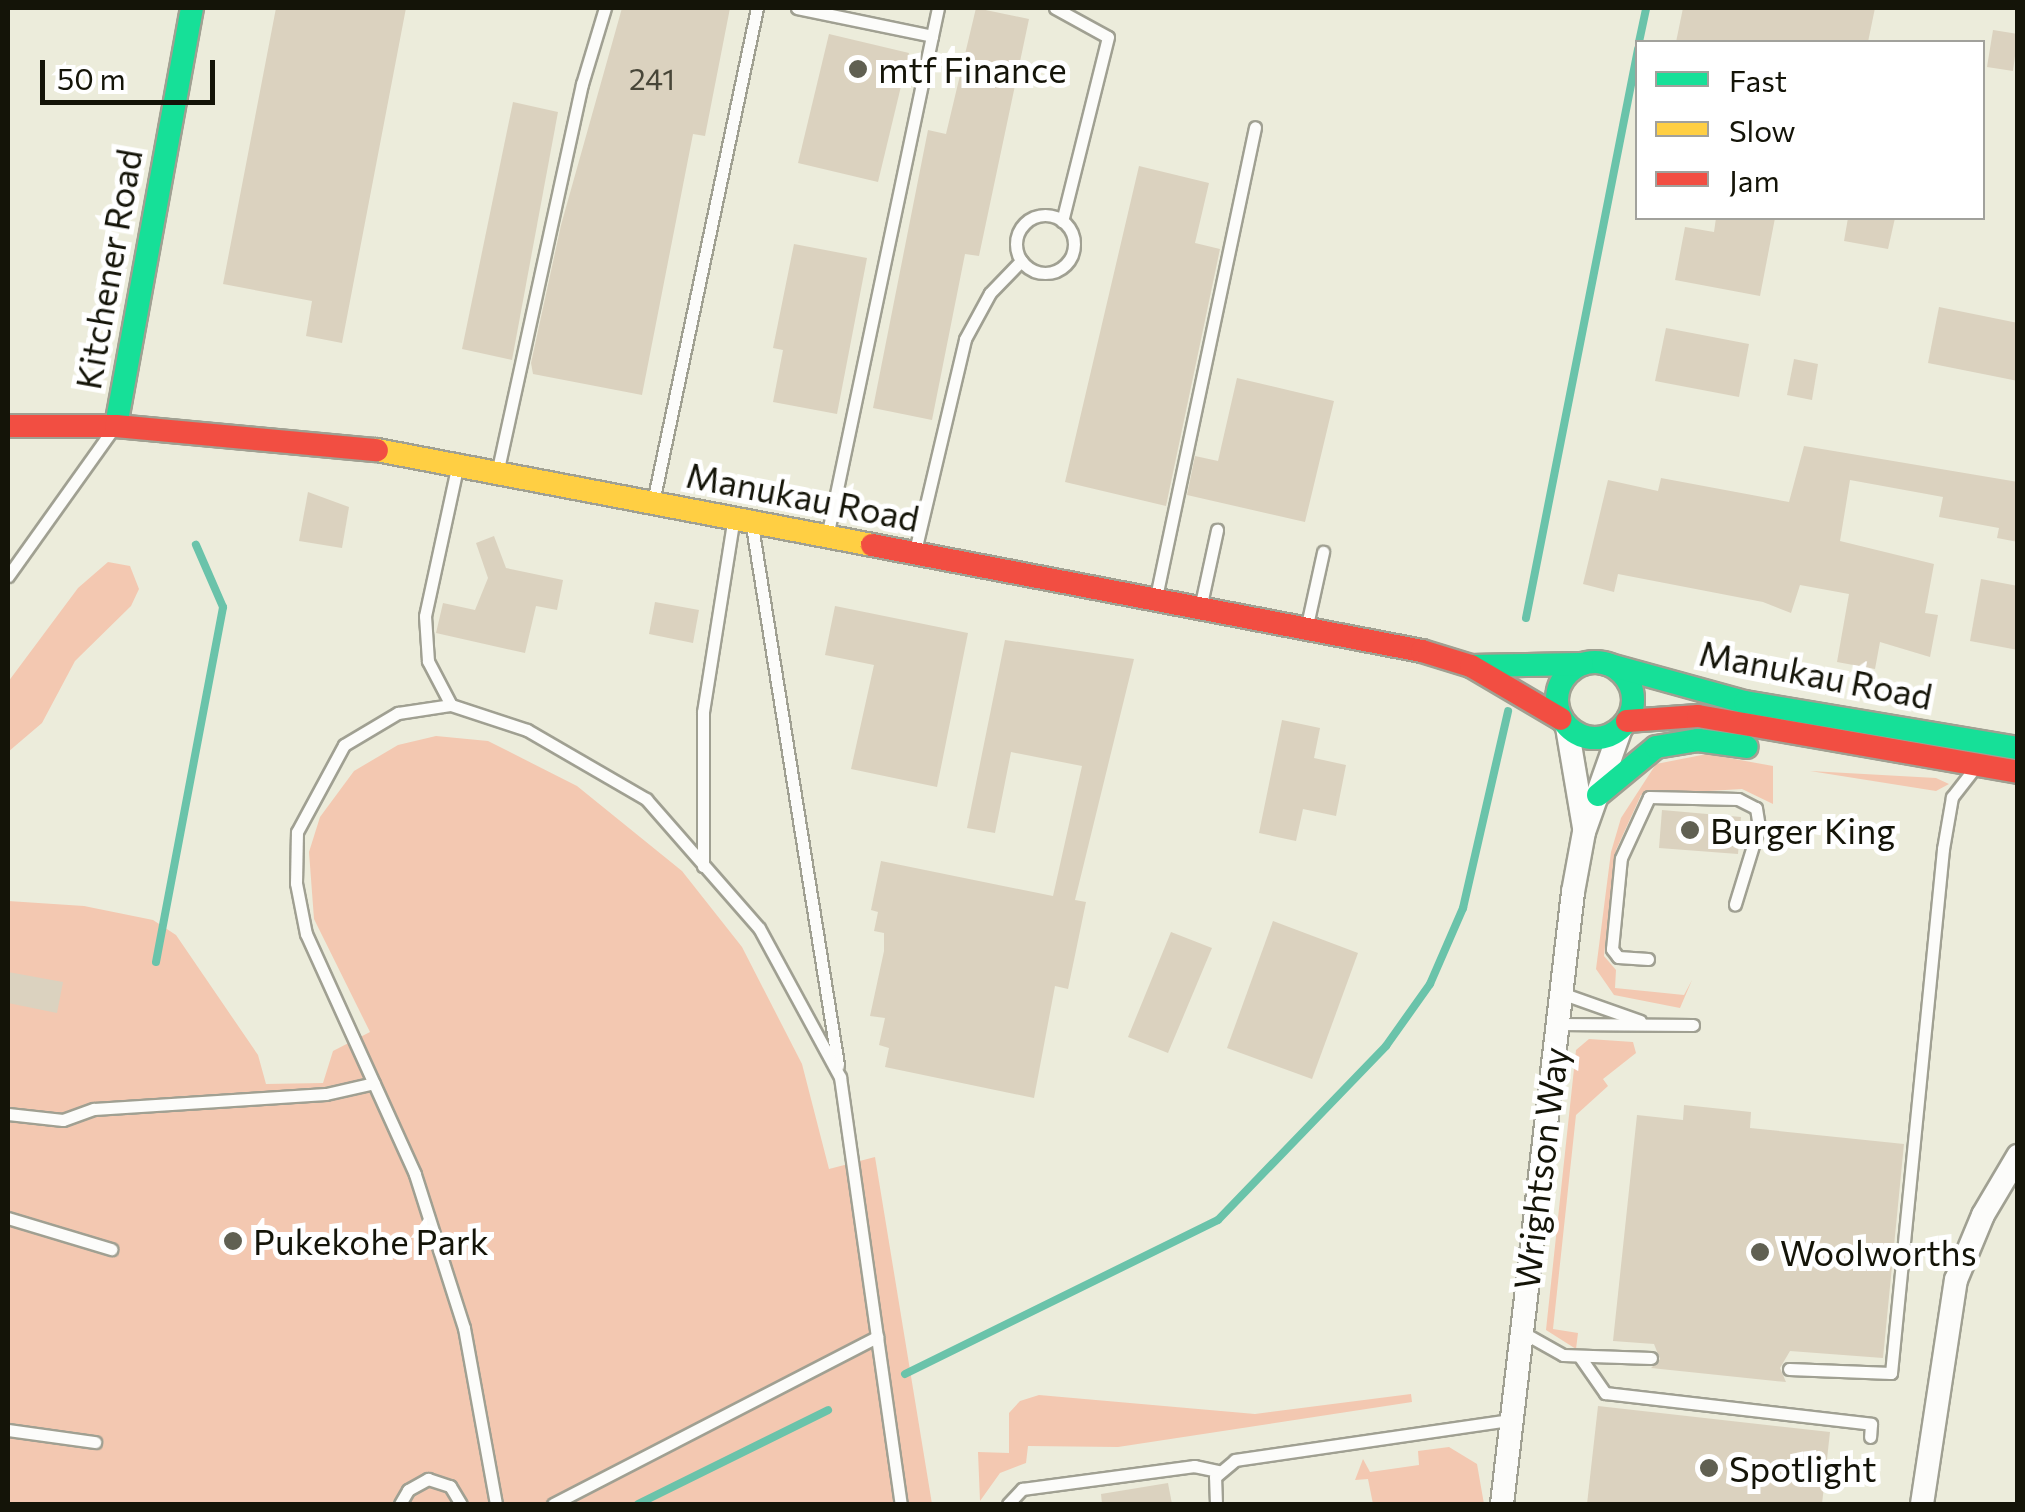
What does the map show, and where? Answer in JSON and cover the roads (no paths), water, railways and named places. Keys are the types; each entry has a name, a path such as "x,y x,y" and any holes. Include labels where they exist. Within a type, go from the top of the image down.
{"main road":[{"name":"Kitchener Road","path":"116,426 192,8"},
{"name":"Manukau Road","path":"8,426 116,426 289,435 914,552 1306,629 1471,666 1592,663 1745,702 2018,748"},
{"path":"1592,663 1628,681 1633,701 1624,724 1600,738 1564,723 1562,680 1592,663"},
{"name":"Manukau Road","path":"1471,666 1564,723"},
{"name":"Manukau Road","path":"1624,724 1698,716 2018,772"},
{"path":"1598,795 1644,753 1674,741 1800,754 1891,750"}],"street":[{"name":"Wrightson Way","path":"1564,723 1584,832"},
{"name":"Wrightson Way","path":"1502,1504 1557,1024 1584,832 1624,724"},
{"path":"1922,1504 1956,1280 1983,1215 2018,1156"}],"lane":[{"path":"498,473 582,84 605,8"},
{"path":"653,502 758,8"},
{"path":"796,8 932,36"},
{"path":"828,536 938,8"},
{"path":"1054,8 1108,37 1062,220"},
{"path":"1156,600 1254,126"},
{"path":"1043,215 1062,220 1073,237 1066,265 1048,273 1021,261 1016,242 1025,224 1043,215"},
{"path":"914,552 964,339 990,292 1021,261"},
{"path":"8,576 116,426"},
{"path":"450,705 428,661 426,616 458,465"},
{"path":"702,866 703,712 743,520"},
{"path":"743,520 840,1077 901,1504"},
{"path":"1200,608 1217,530"},
{"path":"1306,629 1323,552"},
{"path":"496,1504 464,1328 415,1174 306,934 296,883 298,832 344,745 398,713 450,705 526,730 646,799 759,928 840,1077"},
{"path":"1789,1369 1891,1373 1948,810 1979,764"},
{"path":"1648,959 1618,957 1612,950 1622,858 1650,797 1738,799 1756,808 1759,826 1735,904"},
{"path":"1561,993 1640,1021"},
{"path":"1557,1024 1640,1021 1693,1025"},
{"path":"8,1114 63,1120 94,1109 326,1094 374,1083"},
{"path":"8,1218 111,1250"},
{"path":"1521,1331 1564,1356 1651,1358"},
{"path":"553,1504 877,1337"},
{"path":"1580,1357 1605,1393 1871,1424 1870,1437"},
{"path":"1216,1504 1218,1471 1226,1462 1510,1420"},
{"path":"8,1430 95,1442"},
{"path":"1008,1504 1022,1489 1194,1466 1218,1471"},
{"path":"400,1504 408,1490 428,1479 450,1486 461,1504"}],"waterway":[{"path":"1639,40 1646,8"},
{"path":"1526,618 1635,64"},
{"path":"156,962 223,607 196,545"},
{"path":"905,1374 1218,1220 1386,1046 1430,984 1463,908 1508,711"},
{"path":"638,1504 828,1410"}],"place":[{"name":"mtf Finance","path":"858,69"},
{"name":"Burger King","path":"1690,830"},
{"name":"Pukekohe Park","path":"233,1241"},
{"name":"Woolworths","path":"1760,1252"},
{"name":"Spotlight","path":"1709,1468"}]}
